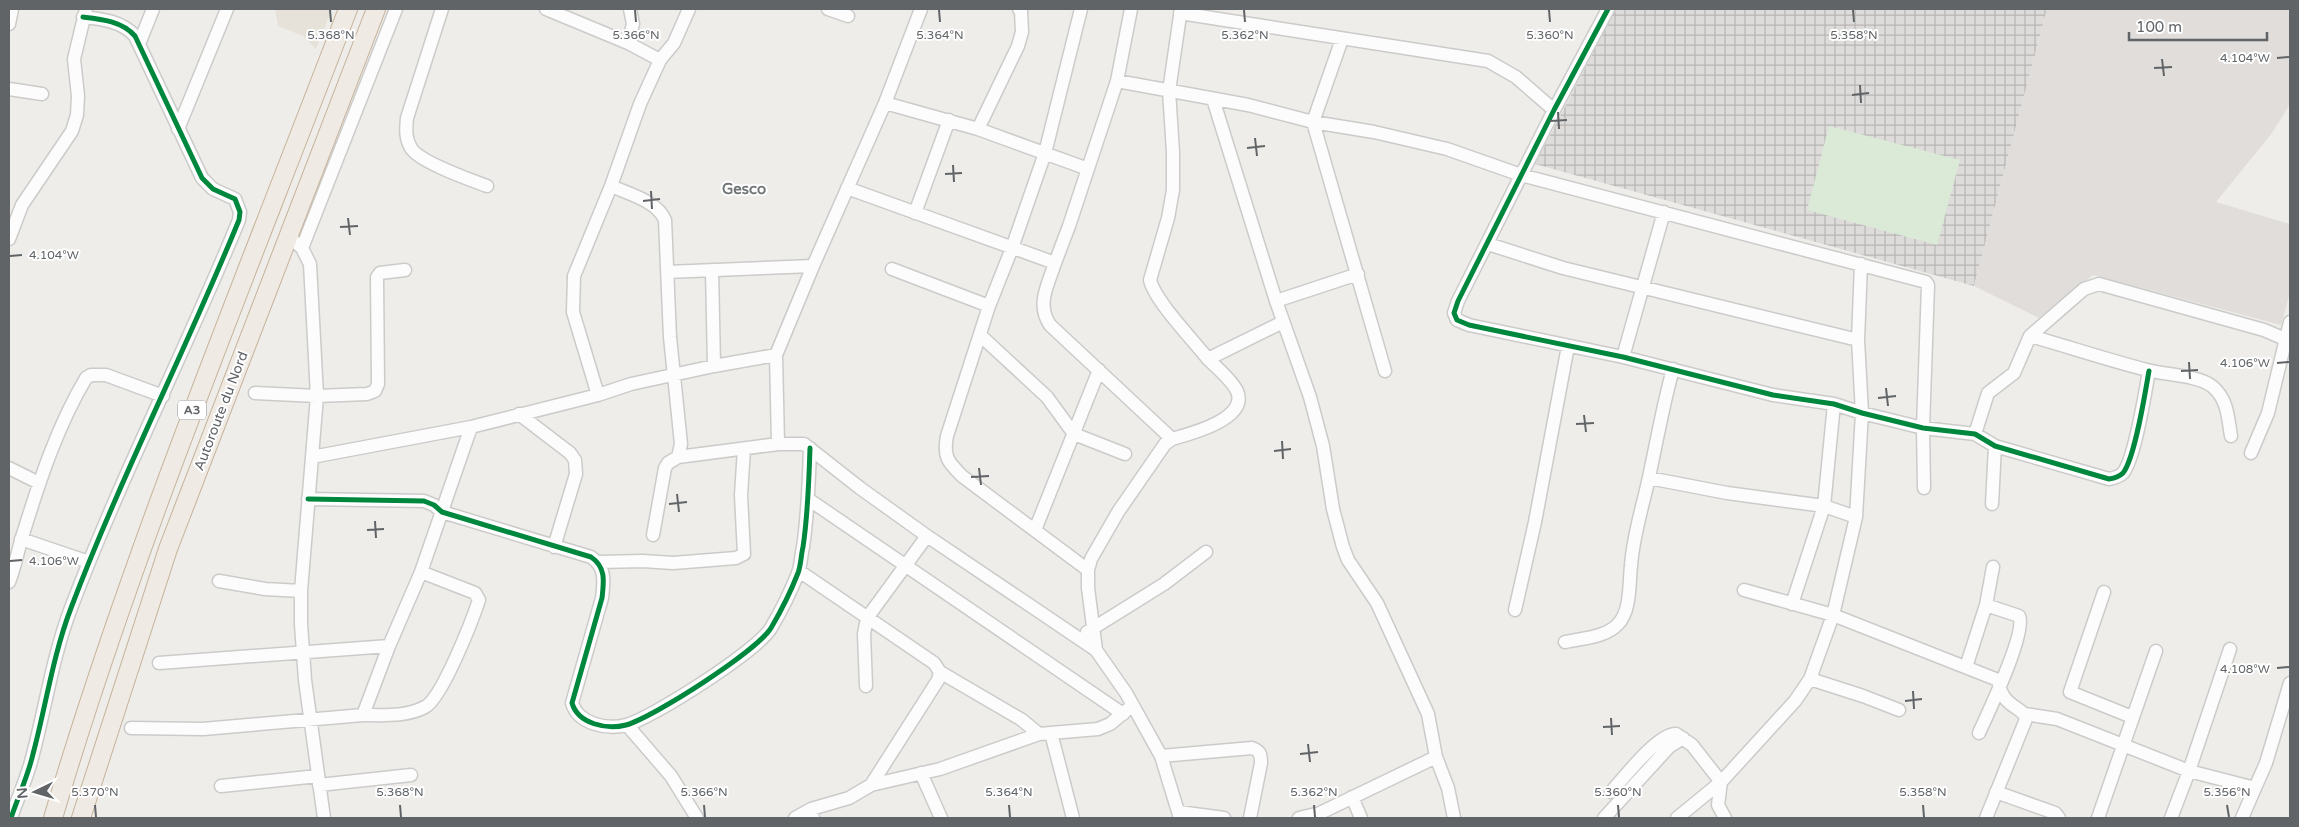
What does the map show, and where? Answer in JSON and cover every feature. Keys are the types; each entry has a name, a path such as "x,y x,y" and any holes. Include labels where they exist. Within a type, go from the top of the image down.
{"highway":[{"name":"Autoroute du Nord","path":"53,818 100,667 180,441 348,9"},
{"name":"Autoroute du Nord","path":"81,818 168,549 376,13"}],"street":[{"path":"9,24 12,9"},
{"path":"139,44 153,9"},
{"path":"178,129 227,9"},
{"path":"302,248 396,9"},
{"path":"442,9 407,118 406,137 412,150 443,169 487,186"},
{"path":"546,9 628,43 660,60"},
{"path":"628,43 633,24 630,9"},
{"path":"598,395 577,328 573,297 574,276 611,186 640,104 660,60 674,43 690,9"},
{"path":"828,9 848,16"},
{"path":"778,444 776,355 885,103 921,9"},
{"path":"978,129 1020,39 1022,22 1019,9"},
{"path":"1081,9 1045,153 1012,248 989,306 947,436 946,456 962,476 1088,570"},
{"path":"1131,9 1117,81 1088,169 1054,262 1042,304 1044,316 1050,325 1172,439"},
{"path":"1608,9 1554,110 1458,301 1454,313 1457,320 1469,325 1623,357 1774,395 1834,404 1923,428 1975,434 1995,446 2093,476 2109,479 2117,477 2124,471 2131,454 2149,371"},
{"path":"1096,650 1088,588 1088,570 1094,551 1164,444 1172,439 1218,423 1231,414 1237,405 1236,391 1167,310 1152,288 1150,280 1168,218 1173,190 1174,167 1169,91 1180,11 1488,61 1516,77 1554,110"},
{"path":"9,240 22,205 72,131 77,115 78,96 74,59 84,13 121,24 128,28 139,44 178,129 206,184 235,199 240,212 239,220 206,300 132,461 70,610 51,672 33,756 11,818"},
{"path":"1342,38 1313,122 1358,274 1384,371"},
{"path":"1117,81 1248,105 1313,122 1374,132 1447,148 1521,175 1923,280 1928,285 1923,428 1924,488"},
{"path":"9,89 42,94"},
{"path":"1213,99 1276,301 1316,420 1338,532 1343,547 1377,603 1428,714 1436,757 1448,788 1454,818"},
{"path":"885,103 978,129 1088,169"},
{"path":"916,213 949,120"},
{"path":"611,186 653,205 662,213 665,220 673,375 681,444 678,457"},
{"path":"847,188 1054,262"},
{"path":"1623,357 1664,212"},
{"path":"288,236 302,248 310,264 317,396 301,591 302,652 324,818"},
{"path":"1488,244 1563,268 1858,340"},
{"path":"1677,818 1721,782 1795,701 1810,679 1833,616 1856,517 1862,413 1858,340 1861,264"},
{"path":"667,272 813,266"},
{"path":"892,269 989,306"},
{"path":"255,393 317,396 367,394 376,389 377,277 380,273 405,270"},
{"path":"712,270 714,366"},
{"path":"1276,301 1358,274"},
{"path":"1975,434 1988,393 2014,373 2030,336 2084,290 2099,284 2264,330 2285,339"},
{"path":"1208,359 1284,322"},
{"path":"2251,454 2268,413 2290,322"},
{"path":"980,335 1047,397 1074,434 1125,454"},
{"path":"2030,336 2149,371 2196,380 2212,386 2222,398 2227,409 2232,436"},
{"path":"1515,610 1536,522 1568,346"},
{"path":"312,457 471,427 598,395 631,384 776,355"},
{"path":"1565,642 1598,636 1618,624 1626,612 1632,554 1649,478 1661,411 1673,369"},
{"path":"1035,530 1099,370"},
{"path":"9,582 17,562 21,539 39,483 80,389 91,375 106,375 163,396"},
{"path":"1792,604 1824,506 1834,404"},
{"path":"519,414 570,453 575,460 576,474 554,547"},
{"path":"364,715 389,646 421,572 471,427"},
{"path":"653,535 665,468 668,463 678,457 778,444 804,444 860,488 927,536 1096,650 1104,659 1161,756 1179,815 1224,818"},
{"path":"1992,504 1995,446"},
{"path":"599,562 643,561 673,563 736,558 744,554 741,495 744,448"},
{"path":"308,499 424,501 434,505 442,512 554,547 591,556 599,562 603,570 604,581 602,598 572,703 574,711 581,718 612,727 627,725 677,700 762,639 770,628 799,572 808,499 810,448"},
{"path":"9,468 39,483"},
{"path":"1649,478 1727,493 1824,506 1856,517"},
{"path":"808,499 1071,681 1123,714"},
{"path":"866,686 864,634 867,618 927,536"},
{"path":"21,539 89,562"},
{"path":"1079,638 1164,584 1206,552"},
{"path":"1966,667 1986,606 1993,567"},
{"path":"131,728 203,729 310,719 402,714 426,706 442,685 479,600 475,593 421,572"},
{"path":"799,572 934,663 940,672 1045,734 1073,818"},
{"path":"219,581 265,589 301,591"},
{"path":"1744,590 1833,616 1998,680 2003,698 2009,705 2025,714 2057,719 2190,771 2255,788"},
{"path":"2104,592 2070,692 2132,717"},
{"path":"1979,732 1999,689 2021,627 2019,616 1986,606"},
{"path":"159,663 389,646"},
{"path":"2171,818 2190,771 2230,649"},
{"path":"2098,818 2156,651"},
{"path":"871,785 938,680 940,672"},
{"path":"1810,679 1899,710"},
{"path":"2242,818 2266,763 2290,683"},
{"path":"796,818 812,814 849,798 871,785 966,760 1045,734 1098,729 1110,724 1132,705"},
{"path":"1986,818 2026,719 2025,714"},
{"path":"627,725 671,776 697,818"},
{"path":"1610,792 1652,747 1672,734 1683,738 1692,745 1721,782 1718,805 1725,818"},
{"path":"1604,818 1669,747 1683,738"},
{"path":"1161,756 1252,748 1258,750 1261,755 1261,763 1250,818"},
{"path":"1299,818 1320,813 1436,757"},
{"path":"921,773 940,818"},
{"path":"221,786 411,775"},
{"path":"1996,792 2055,814 2059,818"},
{"path":"1352,796 1361,818"}],"shaded area":[{"path":"275,9 332,9 316,49 303,36 278,26"},
{"path":"1616,9 2047,9 1974,286 1535,164"},
{"path":"2047,9 2290,9 2290,104 2272,133 2216,202 2290,224 2290,292 2281,325 2093,275 2039,318 1974,286"}],"green space":[{"path":"1829,126 1960,160 1937,245 1807,210"}],"cycle path":[{"path":"1608,9 1554,110 1458,301 1454,313 1457,320 1469,325 1623,357 1773,395 1834,404 1923,428 1975,434 1995,446 2109,479 2123,473 2132,454 2149,371"},
{"path":"11,818 31,762 54,662 71,608 111,510 219,269 239,220 240,212 235,199 213,189 202,178 135,36 118,24 83,17"},
{"path":"308,499 424,501 434,505 442,512 591,557 602,570 602,598 572,703 575,710 587,721 610,727 626,725 659,710 726,667 746,652 771,628 789,594 800,567 805,535 810,448"}],"district":[{"name":"Gesco","path":"744,189"}]}
